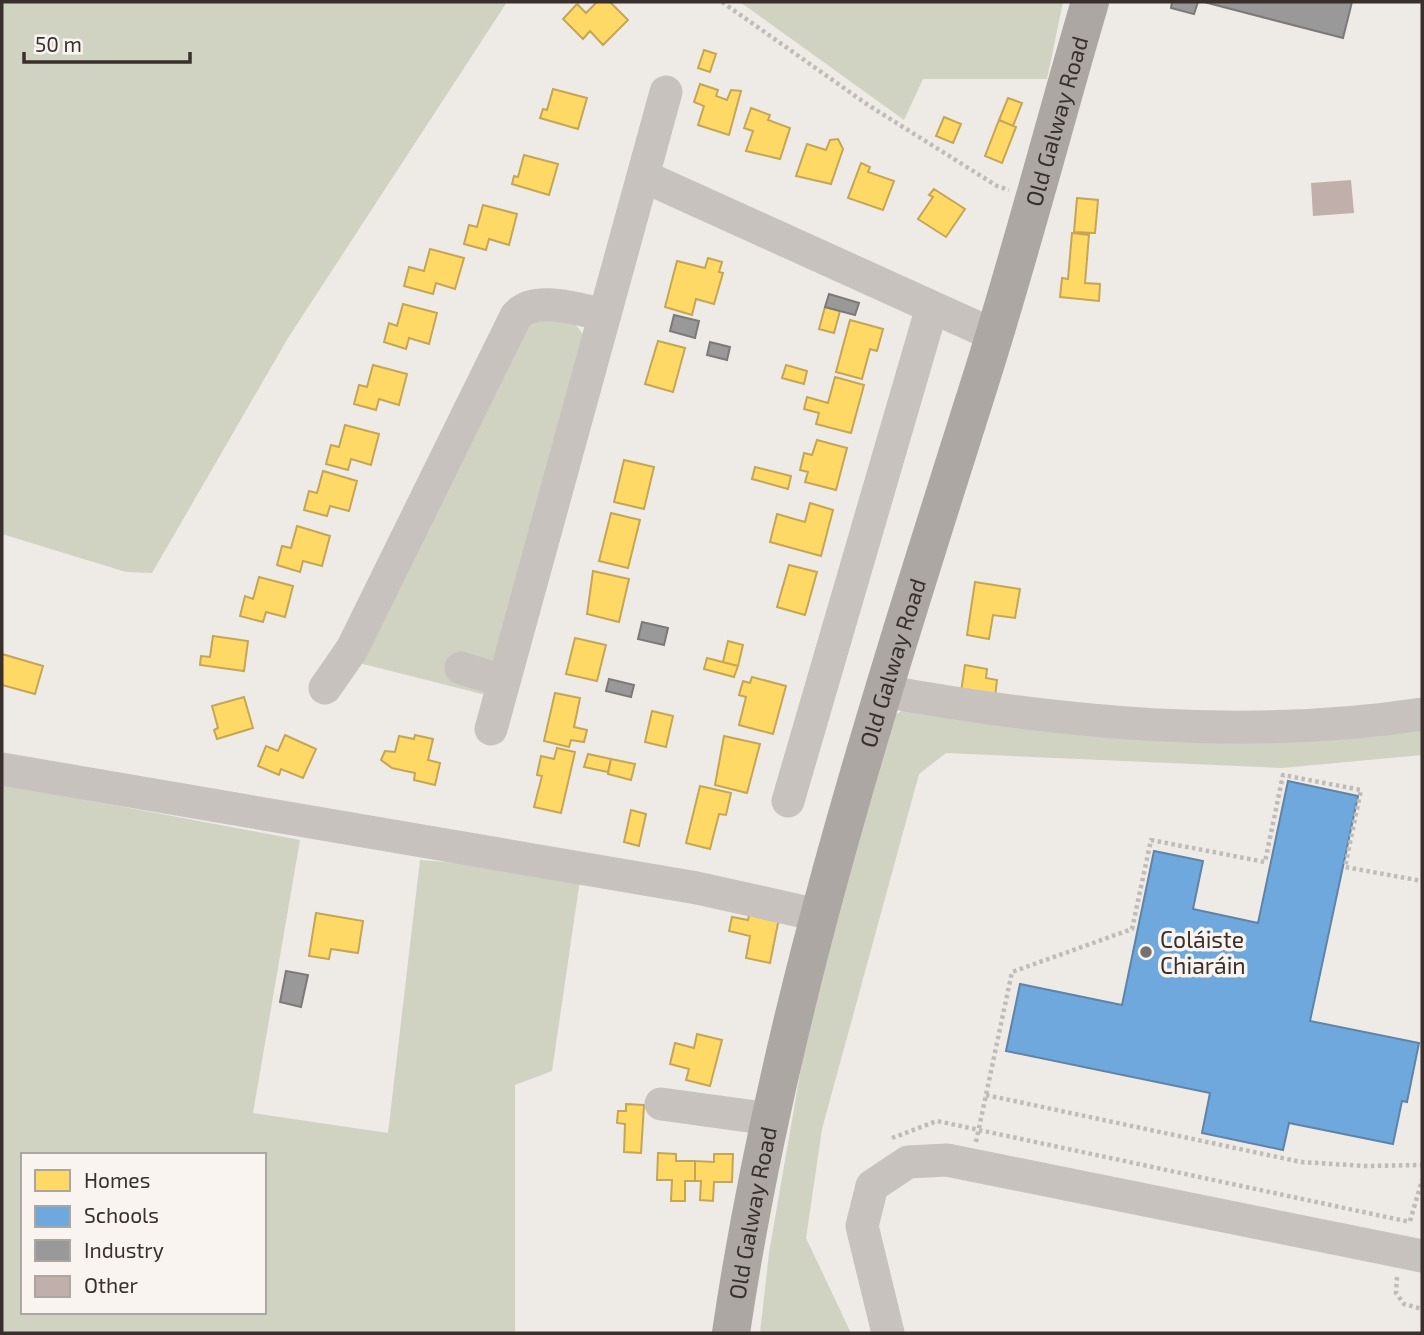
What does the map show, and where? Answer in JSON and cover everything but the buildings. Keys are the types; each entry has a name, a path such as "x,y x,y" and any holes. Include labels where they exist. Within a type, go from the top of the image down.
{"main road":[{"name":"Old Galway Road","path":"731,1333 790,1023 818,915 883,691 994,335 1090,2"}],"street":[{"path":"491,729 666,92"},
{"path":"643,176 994,335"},
{"path":"325,688 352,649 522,308 538,305 605,315"},
{"path":"788,801 932,307"},
{"path":"461,668 504,681"},
{"path":"883,691 1073,718 1220,729 1370,722 1422,714"},
{"path":"2,769 697,888 818,915"},
{"path":"661,1104 771,1119"},
{"path":"888,1333 862,1226 872,1186 908,1162 947,1160 972,1165 1410,1266"}],"path":[{"path":"722,2 867,105 997,186 1033,198"},
{"path":"972,1165 1012,972 1132,929 1151,840 1265,862 1283,775 1360,790 1345,867 1422,881"},
{"path":"986,1095 1301,1162 1365,1166 1422,1165"},
{"path":"1384,1273 1410,1266"}],"green space":[{"path":"2,2 507,2 288,338 152,573 126,572 2,534"},
{"path":"740,2 1063,2 1047,79 923,79 904,120"},
{"path":"532,315 561,319 574,324 589,349 494,660 479,659 486,695 359,663"},
{"path":"907,708 1422,720 1422,755 1282,768 946,753 919,774 822,1129 806,1238 851,1333 760,1333 769,1253 806,1039 889,718"},
{"path":"2,784 300,840 253,1113 388,1133 420,860 581,873 552,1071 515,1085 515,1333 2,1333"}],"place":[{"name":"Coláiste Chiaráin","path":"1146,952"}]}
